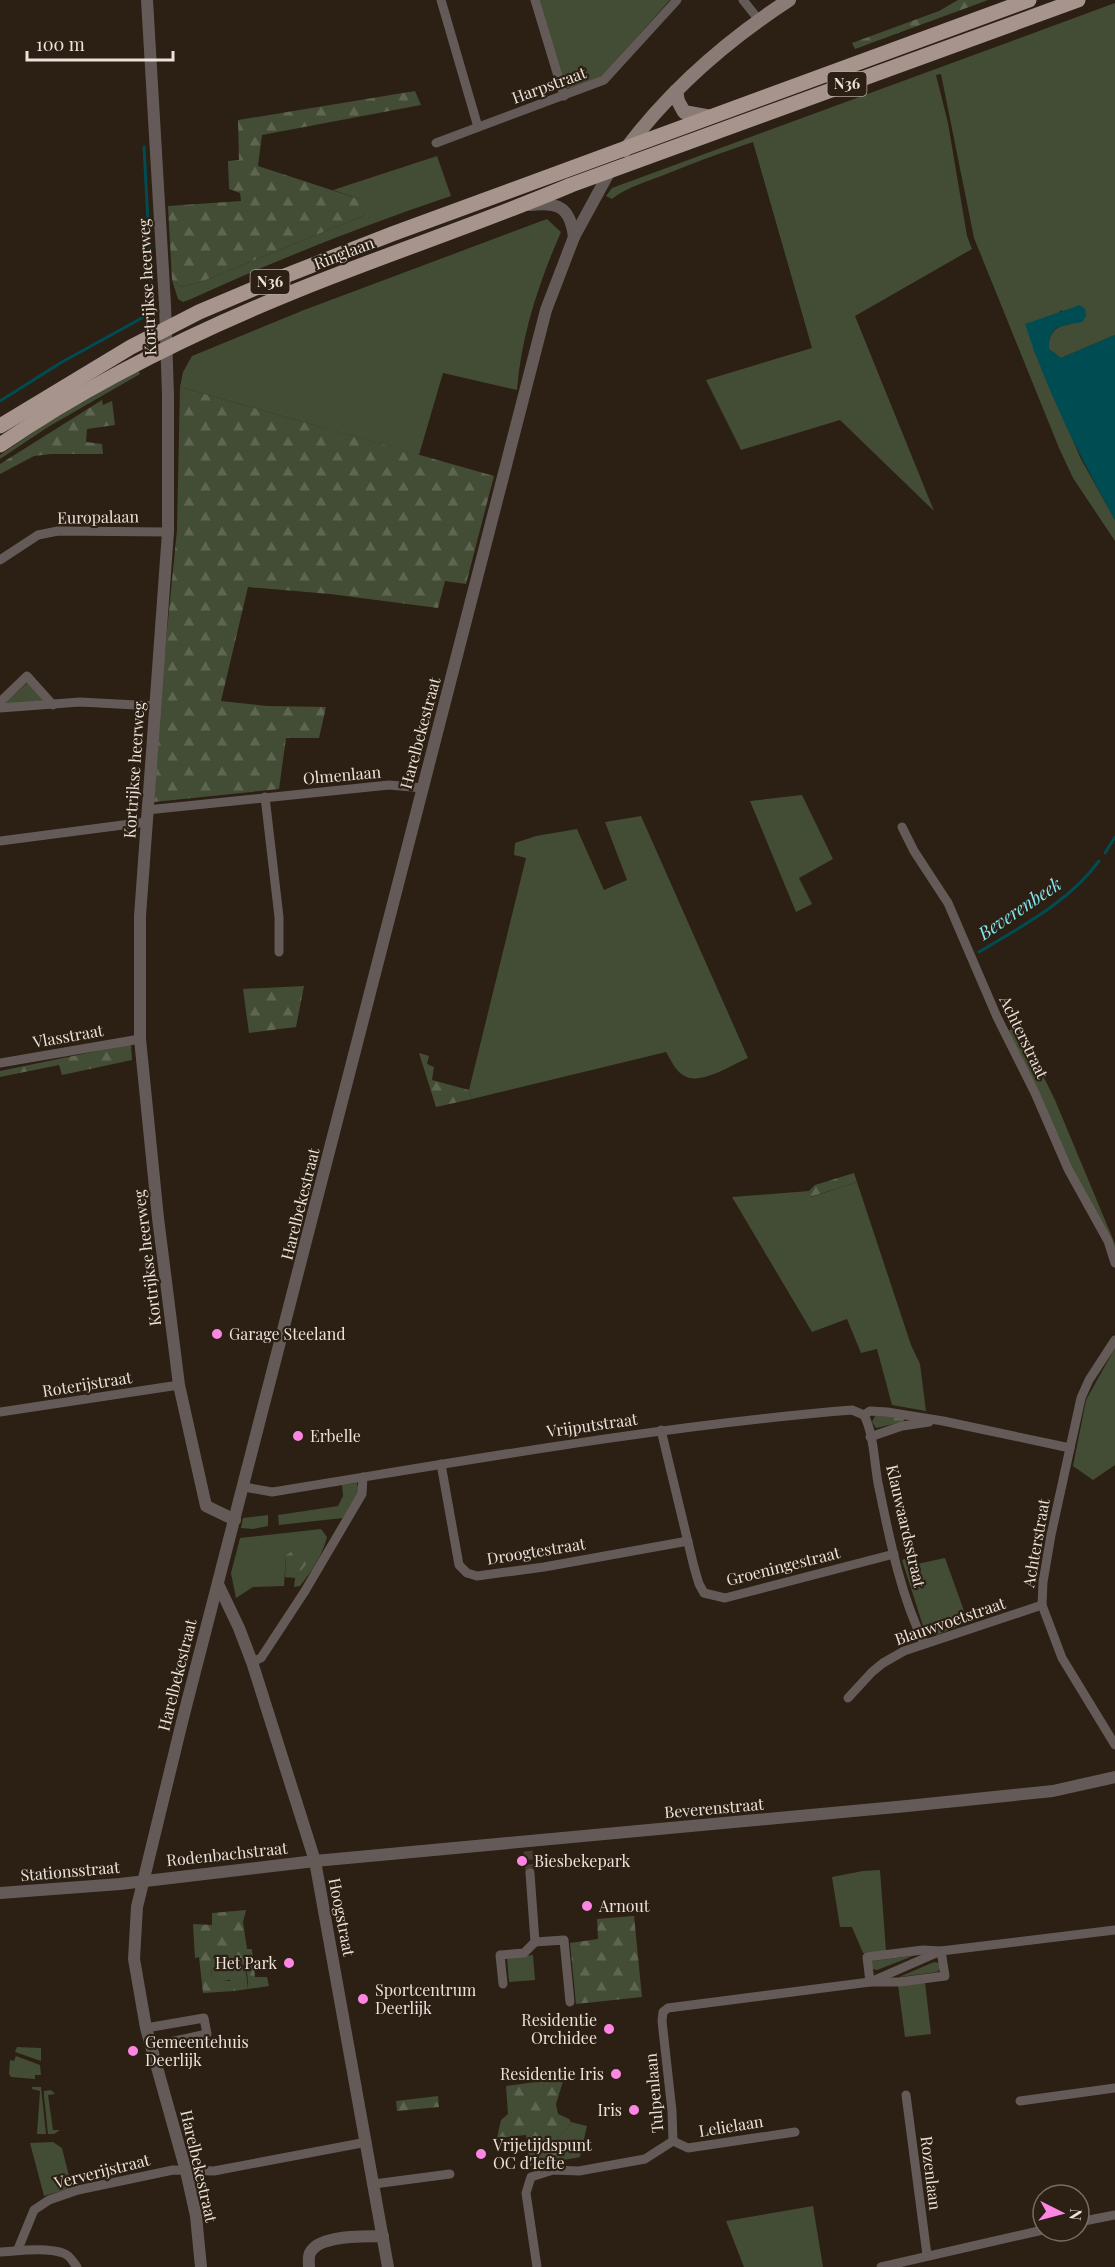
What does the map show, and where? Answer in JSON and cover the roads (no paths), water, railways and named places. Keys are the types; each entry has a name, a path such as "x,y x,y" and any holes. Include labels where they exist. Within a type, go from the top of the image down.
{"main road":[{"path":"627,147 643,126 702,65 759,20 789,0"},
{"name":"N36","path":"613,165 627,147 1029,0"},
{"name":"N36","path":"613,165 1078,0"},
{"path":"676,91 684,112 711,117"},
{"name":"Ringlaan","path":"0,426 72,380 209,308 358,247 613,165"},
{"name":"Ringlaan","path":"0,445 86,390 167,348 298,290 520,206 613,165"}],"street":[{"name":"Kortrijkse heerweg","path":"147,0 167,348 168,532 140,926 140,1039 158,1218 179,1385 206,1506 236,1520"},
{"path":"441,0 478,127"},
{"path":"535,0 564,96"},
{"name":"Harpstraat","path":"436,143 604,81 677,0"},
{"path":"743,0 759,20"},
{"name":"Harelbekestraat","path":"201,2267 196,2217 186,2171 146,2028 134,1950 136,1914 218,1584 546,310 574,237 613,165"},
{"path":"520,206 543,204 562,208 571,217 574,237"},
{"name":"Europalaan","path":"0,560 38,536 58,531 168,532"},
{"path":"0,702 27,676 53,705"},
{"path":"0,708 80,702 155,706"},
{"name":"Olmenlaan","path":"0,841 265,797 389,785 423,788"},
{"path":"265,797 279,917 279,952"},
{"name":"Achterstraat","path":"902,827 914,851 948,903 997,1017 1035,1094 1068,1169 1108,1241 1115,1263"},
{"name":"Vlasstraat","path":"0,1063 140,1039"},
{"name":"Achterstraat","path":"1115,1340 1080,1398 1051,1535 1041,1605 1062,1658 1115,1745"},
{"name":"Roterijstraat","path":"0,1412 179,1385"},
{"name":"Vrijputstraat","path":"244,1486 272,1492 661,1430 756,1418 852,1410 864,1415 870,1411 887,1412 944,1421 1070,1448"},
{"name":"Klauwaardsstraat","path":"864,1415 894,1554 917,1629 924,1643"},
{"name":"Vrijputstraat","path":"870,1437 902,1425 944,1421"},
{"name":"Groeningestraat","path":"661,1430 699,1584 704,1593 716,1597 735,1595 894,1554"},
{"name":"Droogtestraat","path":"441,1464 459,1564 467,1573 477,1576 544,1567 688,1541"},
{"path":"252,1662 261,1658 305,1591 362,1494 363,1477"},
{"name":"Hoogstraat","path":"218,1584 252,1662 315,1861 388,2267"},
{"name":"Blauwvoetstraat","path":"848,1698 883,1663 924,1643 1041,1605"},
{"name":"Beverenstraat","path":"315,1861 528,1846 1053,1791 1115,1778"},
{"name":"Rodenbachstraat","path":"143,1881 315,1861"},
{"path":"530,1873 535,1942"},
{"name":"Stationsstraat","path":"0,1893 143,1881"},
{"name":"Tulpenlaan","path":"870,1982 867,1957 923,1950 941,1951 1115,1930"},
{"path":"503,1984 500,1955 524,1953 535,1942 564,1940 570,2002"},
{"name":"Tulpenlaan","path":"870,1982 941,1951"},
{"name":"Tulpenlaan","path":"537,2267 526,2193 531,2177 553,2170 579,2171 645,2159 673,2141 662,2021 663,2012 668,2008 870,1982 899,1982 945,1976 941,1951"},
{"path":"146,2028 204,2018 207,2034 151,2046"},
{"path":"1020,2101 1115,2088"},
{"name":"Rozenlaan","path":"906,2095 927,2256"},
{"name":"Lelielaan","path":"673,2141 688,2148 795,2132"},
{"name":"Ververijstraat","path":"18,2249 34,2210 49,2200 90,2187 173,2170 214,2172 368,2146"},
{"path":"374,2184 450,2174"},
{"path":"1091,2220 1115,2215"},
{"path":"884,2267 1031,2233"},
{"path":"309,2267 309,2254 326,2240 383,2236"},
{"path":"0,2252 18,2249 63,2253 70,2257 77,2267"}],"water":[{"path":"1080,305 1085,309 1086,316 1082,322 1063,326 1054,331 1049,341 1049,349 1061,358 1115,335 1115,520 1065,424 1043,374 1025,324"}],"waterway":[{"path":"0,401 62,362 142,318 145,313 150,300 151,279 144,147"},
{"name":"Beverenbeek","path":"1105,853 1115,837"},
{"name":"Beverenbeek","path":"979,952 1028,923 1059,901 1074,889 1099,861"}],"tunnel":[{"path":"528,1851 530,1873"}],"place":[{"name":"Garage Steeland","path":"217,1334"},
{"name":"Erbelle","path":"298,1436"},
{"name":"Biesbekepark","path":"522,1861"},
{"name":"Arnout","path":"587,1906"},
{"name":"Het Park","path":"289,1963"},
{"name":"Sportcentrum Deerlijk","path":"363,1999"},
{"name":"Residentie Orchidee","path":"609,2029"},
{"name":"Gemeentehuis Deerlijk","path":"133,2051"},
{"name":"Residentie Iris","path":"616,2074"},
{"name":"Iris","path":"634,2110"},
{"name":"Vrijetijdspunt OC d'Iefte","path":"481,2154"}]}
